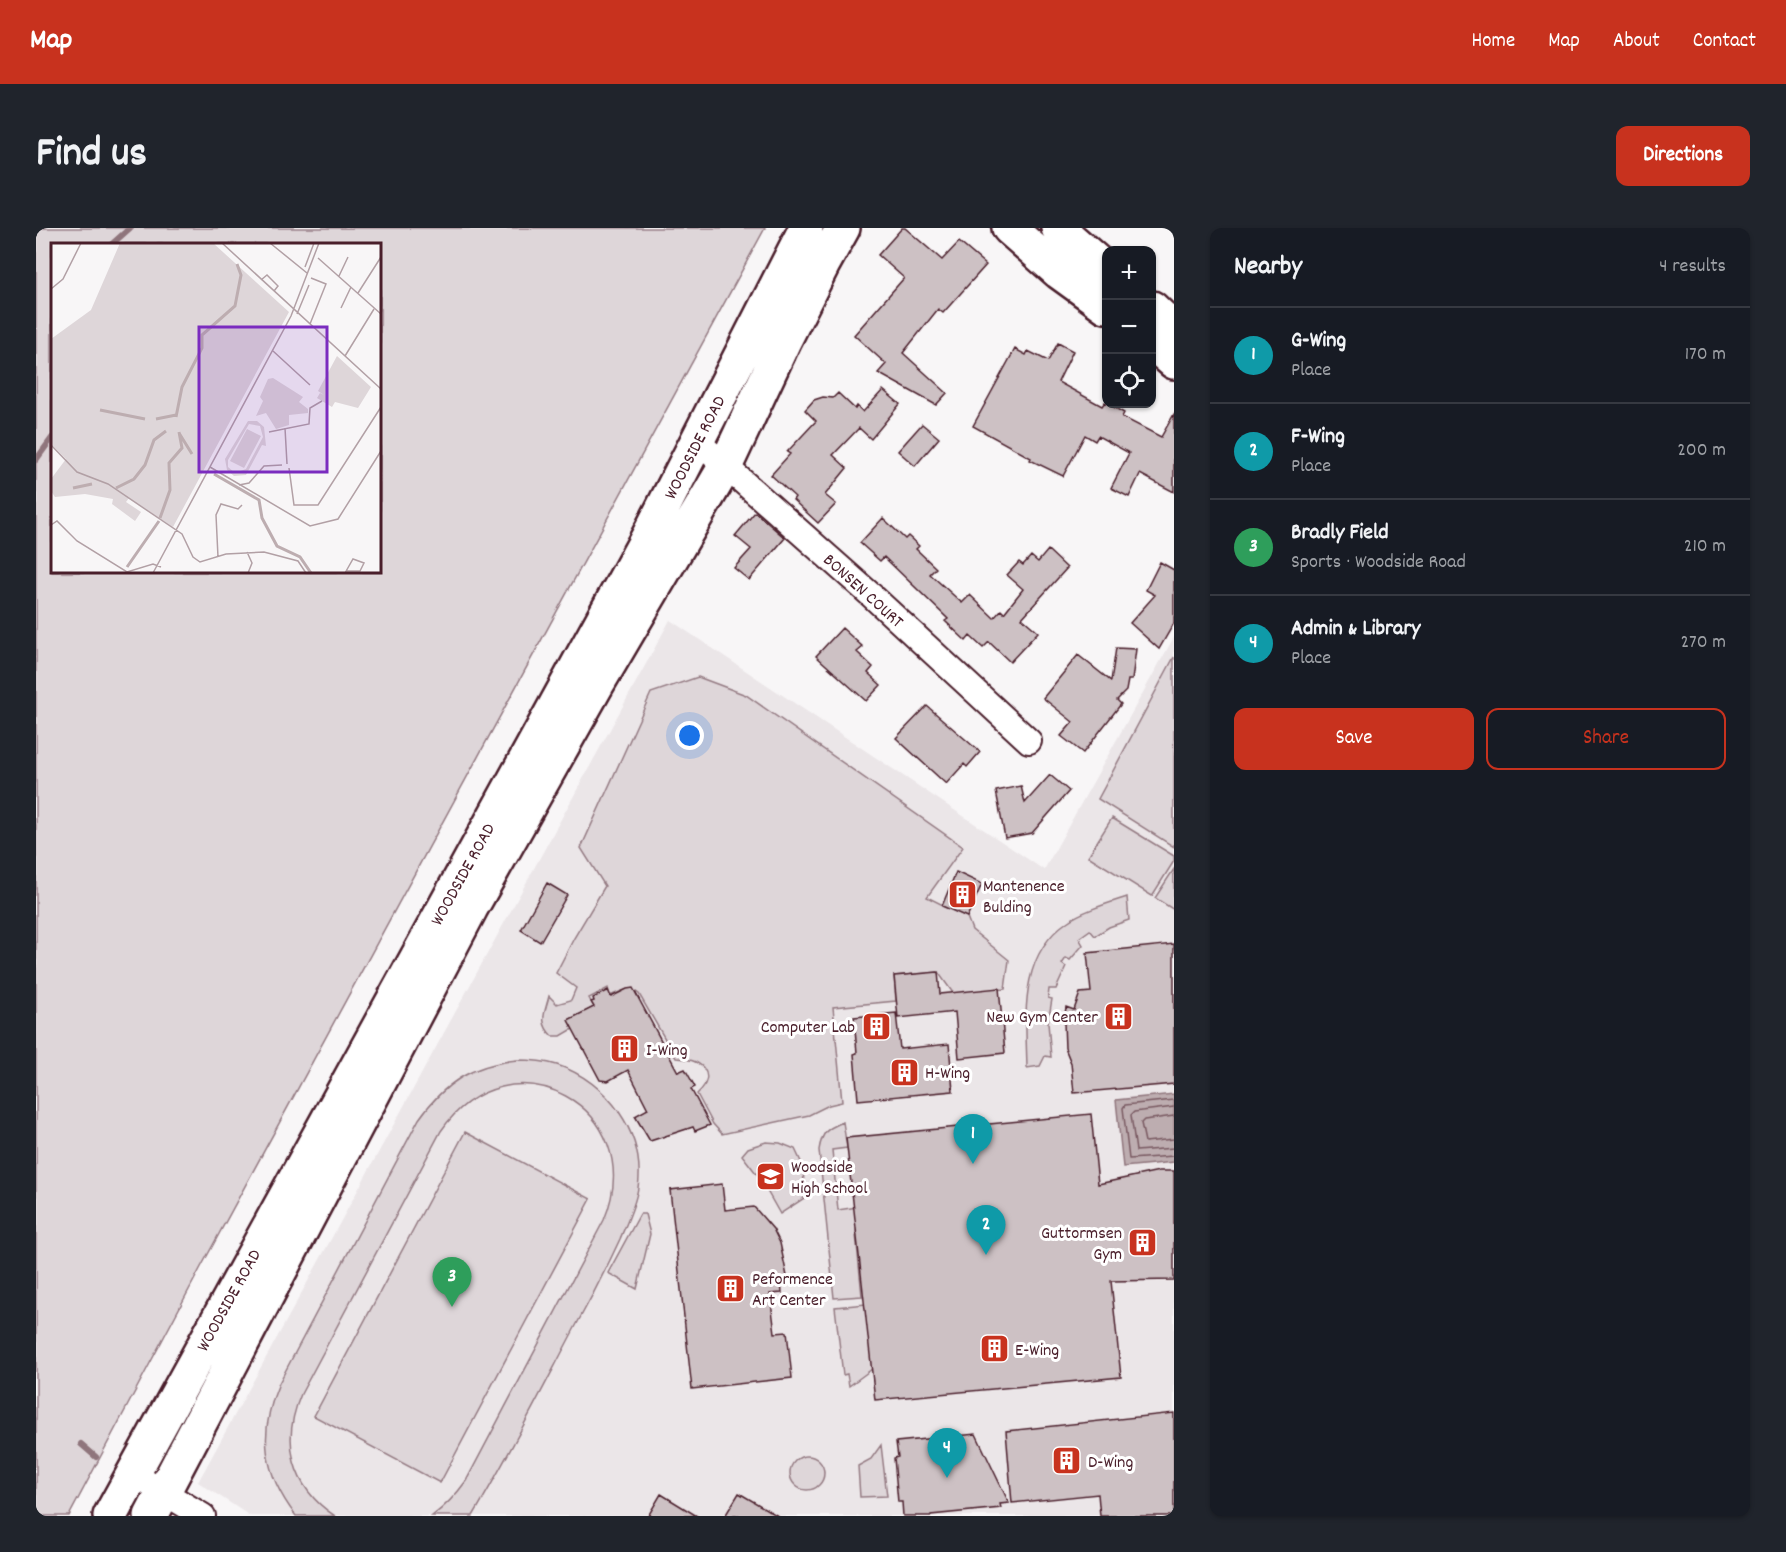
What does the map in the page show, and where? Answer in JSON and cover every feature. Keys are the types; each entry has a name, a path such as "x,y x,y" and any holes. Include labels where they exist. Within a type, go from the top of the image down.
{"main road":[{"name":"WOODSIDE ROAD","path":"110,1516 642,547 806,228"},
{"name":"WOODSIDE ROAD","path":"157,1504 471,908 598,683 725,467 822,264 843,228"},
{"path":"1009,228 1059,272 1102,302"},
{"path":"1058,228 1102,266"},
{"path":"1156,312 1174,329"},
{"path":"1156,347 1174,363"}],"street":[{"name":"BONSEN COURT","path":"697,441 871,595 1029,741"},
{"path":"132,1474 157,1504 203,1516"}],"shaded area":[{"path":"36,228 765,228 200,1269 69,1516 36,1516"},
{"name":"Woodside High School","path":"670,620 1044,870 1174,637 1174,1516 250,1516 198,1482"},
{"path":"1174,657 1174,847 1098,799"},
{"path":"698,677 746,695 963,847 927,897 967,917 972,930 1009,960 1005,989 953,993 938,972 894,976 896,1001 833,1007 842,1102 829,1105 809,1115 722,1134 713,1124 697,1094 706,1080 704,1068 692,1061 676,1058 639,994 632,990 625,990 610,996 608,988 589,998 594,1007 568,1020 573,1029 561,1036 552,1036 544,1022 544,1012 549,996 557,1004 571,1000 576,988 556,973 605,886 581,848 651,693"},
{"path":"1112,818 1174,856 1174,861 1152,896 1088,856"},
{"path":"1174,869 1174,910 1155,898"},
{"path":"1127,897 1129,920 1109,927 1095,936 1090,930 1079,938 1083,945 1070,960 1066,958 1062,964 1066,967 1056,989 1049,989 1048,998 1052,999 1048,1023 1051,1057 1045,1056 1040,1066 1027,1068 1028,989 1040,952 1051,936 1073,918"},
{"path":"517,1060 557,1065 592,1083 619,1112 629,1130 636,1148 639,1168 638,1188 630,1214 610,1260 473,1516 432,1516 466,1481 604,1220 613,1180 608,1145 591,1116 566,1096 535,1086 502,1087 469,1102 441,1131 301,1394 292,1429 291,1446 294,1462 308,1491 335,1516 296,1516 276,1484 267,1452 268,1419 279,1383 419,1119 439,1095 461,1078 486,1066"},
{"path":"843,1122 847,1148 832,1150 838,1210 858,1207 856,1234 862,1296 834,1298 819,1150 826,1132"},
{"path":"465,1132 591,1199 440,1483 314,1416"},
{"path":"766,1142 780,1143 795,1149 802,1164 806,1197 780,1214 759,1177 742,1155 748,1148"},
{"path":"640,1214 645,1214 650,1234 637,1289 608,1273"},
{"path":"866,1304 872,1369 849,1386 847,1374 843,1375 835,1307"},
{"path":"881,1445 887,1496 860,1497 858,1466 871,1459"},
{"path":"807,1456 819,1461 824,1473 819,1485 807,1490 795,1485 790,1473 795,1461"}],"water":[{"path":"1174,1094 1174,1162 1123,1167 1116,1100"}],"building":[{"path":"902,228 905,228 942,260 959,242 986,265 943,313 938,309 903,353 947,393 936,405 878,373 886,364 854,335 904,278 878,255"},
{"path":"1058,343 1073,351 1058,382 1102,408 1115,408 1124,413 1122,417 1161,437 1174,414 1174,492 1140,474 1129,497 1111,488 1129,453 1098,436 1095,441 1085,435 1063,476 1030,460 1031,458 973,426 1015,349 1026,355 1028,351 1048,361"},
{"path":"883,390 900,404 871,439 859,428 833,455 847,468 825,495 836,504 818,523 771,475 790,454 787,452 816,421 805,410 814,400 823,397 833,398 838,393 855,409 857,406 863,412"},
{"path":"922,424 939,438 915,466 898,451"},
{"path":"755,512 785,538 749,580 734,568 751,549 735,536"},
{"path":"883,518 905,539 908,536 919,546 916,549 936,568 930,574 962,603 970,595 994,618 1001,610 1004,613 1023,589 1007,575 1019,562 1023,565 1031,556 1038,562 1048,550 1067,568 1022,618 1038,632 1010,662 989,642 983,648 970,636 966,641 945,621 948,619 884,557 880,561 860,543"},
{"path":"1160,562 1174,570 1174,623 1159,649 1130,623 1155,595 1146,590"},
{"path":"842,628 863,647 857,652 873,667 868,673 881,685 866,701 816,656"},
{"path":"1116,648 1136,649 1132,680 1128,680 1126,691 1117,700 1121,704 1083,753 1061,736 1073,722 1043,698 1078,655 1111,681"},
{"path":"927,706 980,752 967,767 964,764 946,784 896,738"},
{"path":"1050,775 1069,791 1032,833 1005,838 996,791 1021,786 1025,803"},
{"name":"Mantenence Bulding","path":"956,872 982,884 967,917 942,906"},
{"path":"547,883 567,895 540,942 521,930"},
{"name":"New Gym Center","path":"1174,944 1174,1084 1074,1093 1071,1063 1065,1048 1064,1022 1066,1007 1074,1010 1080,993 1091,992 1087,953"},
{"path":"938,972 940,994 999,988 1005,1053 959,1058 955,1012 898,1018 894,976"},
{"name":"I-Wing","path":"633,988 678,1072 685,1069 695,1087 691,1089 710,1125 695,1131 693,1127 650,1141 635,1116 648,1109 628,1070 608,1081 600,1080 568,1020 594,1007 591,1002 594,1001 593,998 608,990 611,997"},
{"name":"H-Wing","path":"896,1013 900,1049 949,1044 953,1091 858,1100 854,1017"},
{"path":"1091,1114 1098,1184 1159,1171 1174,1171 1174,1280 1111,1281 1121,1377 875,1400 846,1138"},
{"name":"Peformence Art Center","path":"722,1184 725,1210 754,1207 773,1229 780,1243 788,1281 781,1282 782,1293 770,1294 775,1333 787,1332 792,1378 692,1389 670,1190"},
{"name":"D-Wing","path":"1174,1413 1174,1516 1100,1516 1098,1494 1012,1503 1006,1431"},
{"path":"976,1434 1009,1503 1000,1504 1001,1508 931,1516 903,1516 902,1502 898,1502 894,1458 898,1457 896,1442"},
{"path":"739,1493 778,1516 725,1516"},
{"path":"661,1494 697,1516 648,1516"}],"waterway":[{"path":"113,243 130,228"},
{"path":"36,460 51,439"},
{"path":"81,1444 96,1457"}],"place":[{"name":"Mantenence Bulding","path":"962,895"},
{"name":"New Gym Center","path":"1119,1016"},
{"name":"Computer Lab","path":"876,1026"},
{"name":"I-Wing","path":"625,1049"},
{"name":"H-Wing","path":"904,1072"},
{"name":"G-Wing","path":"973,1164"},
{"name":"Woodside High School","path":"770,1176"},
{"name":"Guttormsen Gym","path":"1143,1242"},
{"name":"F-Wing","path":"986,1255"},
{"name":"Peformence Art Center","path":"731,1288"},
{"name":"Bradly Field","path":"452,1307"},
{"name":"E-Wing","path":"994,1349"},
{"name":"D-Wing","path":"1067,1461"},
{"name":"Admin & Library","path":"947,1478"}]}
